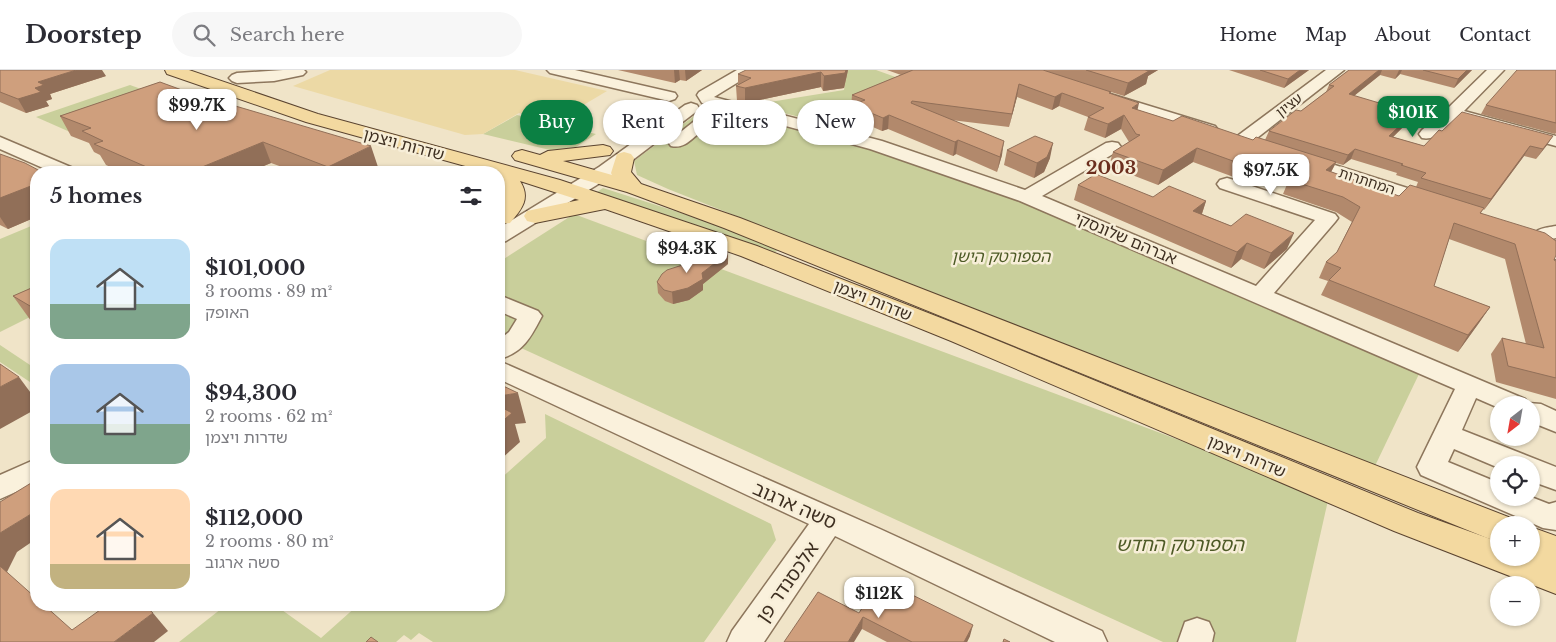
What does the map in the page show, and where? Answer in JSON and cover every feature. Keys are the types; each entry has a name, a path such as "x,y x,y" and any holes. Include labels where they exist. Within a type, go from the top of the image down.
{"main road":[{"name":"שדרות ויצמן","path":"173,70 312,118 499,160 574,181 634,188 732,223 1401,491 1490,525"},
{"name":"שדרות ויצמן","path":"213,70 282,94 369,119 475,144"},
{"path":"532,158 603,151"},
{"name":"שדרות ויצמן","path":"499,160 532,158 574,181 606,202 786,265 960,335 1406,522 1556,580"},
{"path":"624,158 621,173 634,188"},
{"path":"499,160 503,166"},
{"path":"505,170 516,191 511,210 505,218"},
{"path":"535,216 574,206 606,202"},
{"path":"1540,544 1556,550"}],"street":[{"name":"אברהם שלונסקי","path":"555,70 694,100"},
{"path":"694,100 720,70"},
{"path":"694,100 748,70"},
{"path":"1428,134 1453,113 1496,70"},
{"path":"237,78 274,76 300,71"},
{"path":"282,94 281,85 286,79 300,71"},
{"path":"1310,72 1332,74"},
{"name":"עציון","path":"1242,141 1332,74"},
{"path":"1095,94 1260,147"},
{"path":"505,224 535,216 574,181 603,151 693,101"},
{"path":"505,222 574,181 624,158 693,101"},
{"path":"1453,113 1556,141"},
{"name":"אברהם שלונסקי","path":"787,122 876,145 1027,197 1494,396"},
{"path":"0,142 52,166"},
{"path":"1027,197 1112,147"},
{"name":"המחתרות","path":"1279,153 1448,207"},
{"path":"9,162 27,155"},
{"path":"1227,184 1328,218 1260,295"},
{"path":"1540,233 1542,242 1556,253"},
{"path":"505,305 530,316 519,337 505,348"},
{"name":"סשה ארגוב","path":"505,372 1090,642"},
{"path":"1469,386 1432,467 1490,492"},
{"path":"1540,416 1556,422"},
{"path":"1446,435 1498,456"},
{"path":"0,472 30,459"},
{"path":"0,488 30,473"},
{"path":"1540,473 1556,479"},
{"path":"1522,506 1554,519 1556,514"},
{"name":"אלכסנדר פן","path":"744,642 830,521"}],"green space":[{"path":"824,70 876,70 901,79 877,96 865,100 797,100 797,116 787,114 787,100 783,100 844,90 846,76"},
{"path":"130,85 166,98 70,132 36,117"},
{"path":"517,115 520,116 520,143 483,134"},
{"name":"הספורטק הישן","path":"693,117 693,145 787,145 787,127 797,129 797,145 858,145 1021,201 1419,374 1374,468 668,189 637,175 634,161 655,145 683,145 683,124"},
{"path":"529,145 579,145 576,147 550,150"},
{"path":"603,188 728,228 779,249 773,254 594,194"},
{"name":"הספורטק החדש","path":"574,214 1329,496 1296,642 1163,642 505,341 505,258"},
{"path":"30,226 30,317 0,332 0,239"},
{"path":"0,345 30,365 30,382 0,362"},
{"path":"545,414 771,524 776,540 704,642 433,642 419,633 411,640 404,635 396,642 179,642 218,611 283,611 321,638 351,611 505,611 505,475 546,438"}],"sand":[{"path":"330,70 515,70 607,91 592,100 520,100 520,113 483,134 465,135 293,86"}],"building":[{"path":"0,70 76,70 38,82 44,85 35,88 41,92 18,99 0,92"},
{"path":"746,70 846,70 845,73 824,76 821,72 745,88 736,86 751,78 738,74"},
{"path":"913,70 1043,70 1111,92 1109,93 1139,103 1132,108 1173,121 1182,116 1253,140 1256,137 1336,162 1326,170 1399,196 1410,185 1484,208 1480,213 1545,233 1556,241 1554,260 1556,261 1556,378 1508,366 1502,338 1544,348 1515,244 1454,223 1434,286 1490,307 1468,335 1329,280 1341,268 1326,262 1337,252 1360,207 1343,197 1289,180 1302,170 1258,155 1244,165 1197,148 1163,170 1113,152 1140,135 1136,134 1124,115 1108,124 1088,117 1104,108 1062,93 1055,97 1019,84 1012,114 912,101 911,103 1004,141 1000,157 958,140 955,142 889,115 883,118 874,114 874,100 865,100 852,95"},
{"path":"1086,70 1145,70 1149,71 1128,83"},
{"path":"1260,70 1300,70 1288,79"},
{"path":"1349,70 1379,70 1349,94 1413,113 1389,136 1424,146 1439,130 1442,131 1462,112 1553,136 1543,149 1530,146 1491,199 1421,178 1426,173 1355,149 1348,155 1269,131 1296,110 1301,111 1334,86 1329,85"},
{"path":"1423,70 1467,70 1458,79"},
{"path":"1517,70 1556,70 1556,123 1486,105"},
{"path":"160,82 212,101 215,100 371,146 330,166 325,166 263,142 205,166 144,166 94,144 103,141 82,131 91,128 60,116"},
{"path":"1035,136 1053,143 1047,157 1037,163 1007,150"},
{"path":"0,154 31,166 30,186 0,198"},
{"path":"1096,174 1153,197 1169,186 1206,201 1193,211 1231,226 1246,214 1294,233 1271,253 1247,243 1237,252 1078,185"},
{"path":"726,251 728,253 702,273 703,279 688,288 672,292 664,290 657,282 667,270"},
{"path":"30,289 30,306 13,296"},
{"path":"0,364 19,377 0,387"},
{"path":"505,387 518,393 505,395"},
{"path":"505,409 512,413 505,419"},
{"path":"30,484 30,515 0,533 0,502"},
{"path":"0,566 30,593 30,611 51,611 72,630 99,611 151,611 153,613 114,642 0,642"},
{"path":"880,579 973,625 964,642 912,642 863,617 848,642 784,642 818,592 859,613"},
{"path":"371,637 378,642 366,642"}],"district":[{"name":"2003","path":"1111,168"}]}
